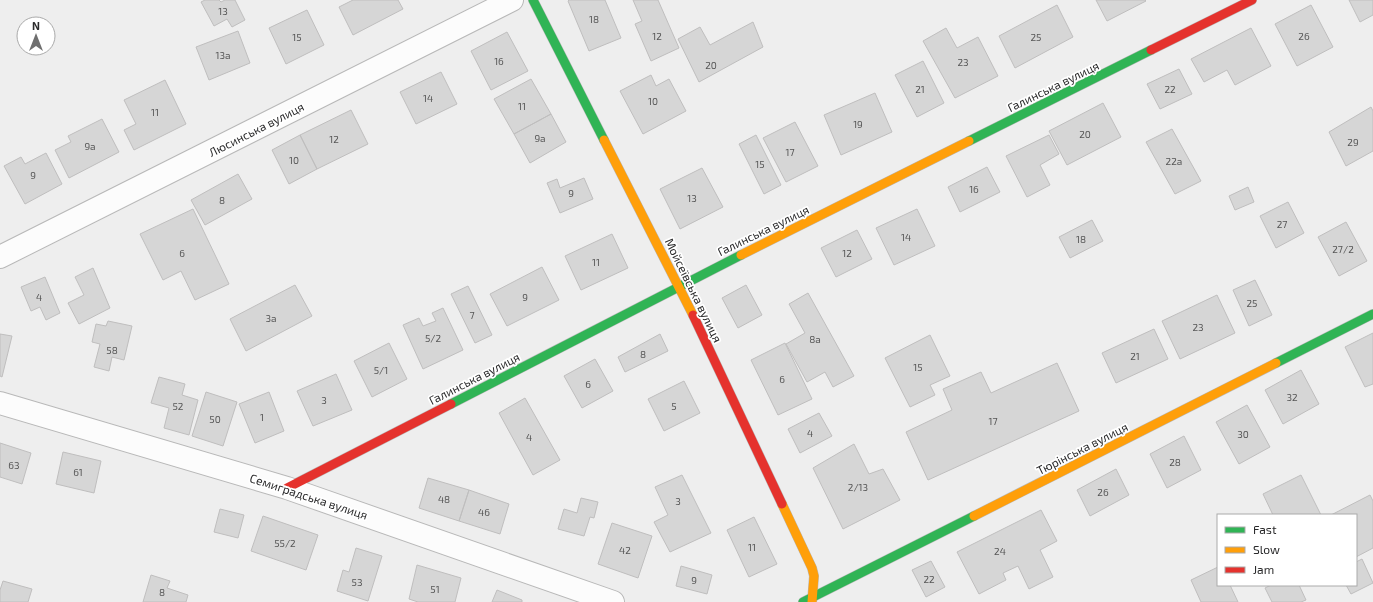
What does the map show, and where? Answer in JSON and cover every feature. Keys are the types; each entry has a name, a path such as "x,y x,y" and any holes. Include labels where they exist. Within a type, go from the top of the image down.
{"main road":[{"name":"Мойсеївська вулиця","path":"533,0 679,286 812,568 814,576 812,599"},
{"name":"Галинська вулиця","path":"287,488 679,286 1252,0"},
{"name":"Тюрінська вулиця","path":"803,602 812,599 1373,314"}],"street":[{"name":"Люсинська вулиця","path":"0,258 512,0"},
{"name":"Семиградська вулиця","path":"0,403 287,488 613,602"}],"building":[{"path":"205,0 219,0 221,2 225,0 235,0 245,20 232,27 227,19 214,26 201,2"},
{"path":"353,0 398,0 403,9 353,35 339,7"},
{"path":"605,0 621,38 589,51 568,1"},
{"path":"633,0 658,0 679,48 651,61 635,24 642,21"},
{"path":"1096,0 1145,0 1146,1 1107,21"},
{"path":"1349,0 1373,0 1373,15 1360,22"},
{"path":"1057,5 1073,37 1015,68 999,36"},
{"path":"1311,5 1333,47 1297,66 1275,24"},
{"path":"307,10 324,45 286,64 269,28"},
{"path":"753,22 763,47 699,82 678,39 700,27 710,45"},
{"path":"946,28 957,48 978,37 998,76 955,98 923,41"},
{"path":"1251,28 1271,66 1235,85 1227,70 1204,82 1191,59"},
{"path":"238,31 250,63 209,80 196,47"},
{"path":"507,32 528,71 491,90 471,51"},
{"path":"923,61 944,103 917,117 895,75"},
{"path":"1179,69 1192,94 1160,109 1147,84"},
{"path":"441,72 457,104 416,124 400,92"},
{"path":"651,75 656,86 669,79 686,111 643,134 620,91"},
{"path":"531,79 551,114 514,134 494,99"},
{"path":"165,80 186,124 134,150 124,130 136,124 124,100"},
{"path":"875,93 892,132 841,155 824,115"},
{"path":"1103,103 1121,137 1067,165 1049,131"},
{"path":"1371,107 1373,111 1373,151 1346,166 1329,132"},
{"path":"351,110 368,144 317,169 300,135"},
{"path":"551,114 566,142 530,163 514,134"},
{"path":"102,119 119,152 69,178 55,150 71,142 68,136"},
{"path":"795,122 818,166 786,182 763,138"},
{"path":"1172,129 1201,181 1175,194 1146,142"},
{"path":"300,135 317,169 289,184 272,150"},
{"path":"756,135 781,185 764,194 739,144"},
{"path":"1049,135 1059,154 1040,165 1050,185 1027,197 1006,156"},
{"path":"46,153 62,184 25,204 4,166 21,157 25,164"},
{"path":"987,167 1000,192 960,212 948,187"},
{"path":"702,168 723,207 680,229 660,189"},
{"path":"238,174 252,199 205,225 191,200"},
{"path":"584,178 593,199 560,213 547,183 557,179 560,188"},
{"path":"1248,187 1254,202 1235,210 1229,196"},
{"path":"1288,202 1304,233 1276,248 1260,216"},
{"path":"193,209 229,284 195,300 181,271 163,280 140,234"},
{"path":"917,209 935,246 894,265 876,228"},
{"path":"1092,220 1103,241 1070,258 1059,237"},
{"path":"1346,222 1367,261 1339,276 1318,237"},
{"path":"857,230 872,259 836,277 821,248"},
{"path":"612,234 628,268 581,290 565,256"},
{"path":"542,267 559,300 507,326 490,294"},
{"path":"93,268 110,308 79,324 68,303 84,295 75,277"},
{"path":"45,277 60,313 46,320 40,307 31,311 21,287"},
{"path":"1255,280 1272,315 1249,326 1233,290"},
{"path":"295,285 312,316 246,351 230,319"},
{"path":"746,285 762,315 738,328 722,298"},
{"path":"468,286 492,335 475,343 451,294"},
{"path":"808,293 854,376 833,387 825,372 807,382 786,344 805,333 789,304"},
{"path":"1217,295 1235,333 1180,359 1162,321"},
{"path":"443,308 463,350 423,369 403,325 419,318 423,326 436,321 432,313"},
{"path":"108,321 132,326 124,360 112,357 109,371 94,367 100,344 92,342 96,324 106,326"},
{"path":"1154,329 1168,359 1116,383 1102,353"},
{"path":"1373,333 1373,384 1365,387 1345,347"},
{"path":"0,334 12,336 2,377 0,376"},
{"path":"660,334 668,351 625,372 618,357"},
{"path":"930,335 950,376 930,385 935,395 910,407 885,358"},
{"path":"389,343 407,379 372,397 354,361"},
{"path":"785,343 812,399 778,415 751,360"},
{"path":"595,359 613,391 582,408 564,376"},
{"path":"1057,363 1079,411 928,480 906,432 952,410 943,389 981,372 991,393"},
{"path":"1301,370 1319,404 1283,424 1265,390"},
{"path":"336,374 352,410 313,426 297,391"},
{"path":"159,377 185,384 182,395 198,400 189,435 164,428 169,408 151,403"},
{"path":"684,381 700,413 664,431 648,399"},
{"path":"206,392 237,402 223,446 192,436"},
{"path":"269,392 284,431 255,443 239,404"},
{"path":"525,398 560,460 533,475 499,413"},
{"path":"1247,405 1270,447 1239,464 1216,422"},
{"path":"819,413 832,436 800,453 788,429"},
{"path":"1184,436 1201,470 1167,488 1150,454"},
{"path":"0,443 31,453 22,484 0,477"},
{"path":"854,444 869,474 883,469 900,500 843,529 813,468"},
{"path":"63,452 101,461 94,493 56,484"},
{"path":"1116,469 1129,495 1090,516 1077,490"},
{"path":"682,475 711,533 670,552 654,522 668,515 655,487"},
{"path":"1301,475 1320,514 1273,514 1263,494"},
{"path":"428,478 469,490 459,521 419,508"},
{"path":"469,490 509,504 500,534 459,521"},
{"path":"1370,495 1373,501 1373,548 1357,556 1357,514 1333,514"},
{"path":"581,498 598,502 594,518 590,517 584,536 558,529 564,509 577,513"},
{"path":"220,509 244,515 238,538 214,532"},
{"path":"1041,510 1057,541 1040,550 1053,577 1029,589 1018,566 1003,573 1006,580 979,594 957,552"},
{"path":"263,516 318,535 306,570 251,551"},
{"path":"754,517 777,564 749,577 727,530"},
{"path":"612,523 652,536 638,578 598,564"},
{"path":"356,548 382,556 368,601 337,591 343,570 349,572"},
{"path":"1362,559 1373,583 1351,594 1347,586 1357,586 1357,562"},
{"path":"931,561 945,587 926,597 912,570"},
{"path":"417,565 461,578 455,602 418,602 409,599"},
{"path":"681,566 712,575 707,594 676,586"},
{"path":"1217,567 1217,586 1230,586 1238,602 1201,602 1191,580"},
{"path":"151,575 170,581 167,588 188,595 186,602 143,602"},
{"path":"3,581 32,589 28,602 0,602 0,590"},
{"path":"1269,586 1299,586 1306,600 1301,602 1272,602 1265,588"},
{"path":"497,590 522,600 522,602 492,602"}],"traffic: fast":[{"path":"533,0 604,140"},
{"path":"969,141 1151,50"},
{"path":"451,404 741,255"},
{"path":"1276,363 1373,314"},
{"path":"803,602 974,516"}],"traffic: slow":[{"path":"604,140 693,315"},
{"path":"741,255 969,141"},
{"path":"974,516 1276,363"},
{"path":"782,504 812,568 814,576 812,602"}],"traffic: jam":[{"path":"1151,50 1252,0"},
{"path":"693,315 782,504"},
{"path":"287,488 451,404"}]}
